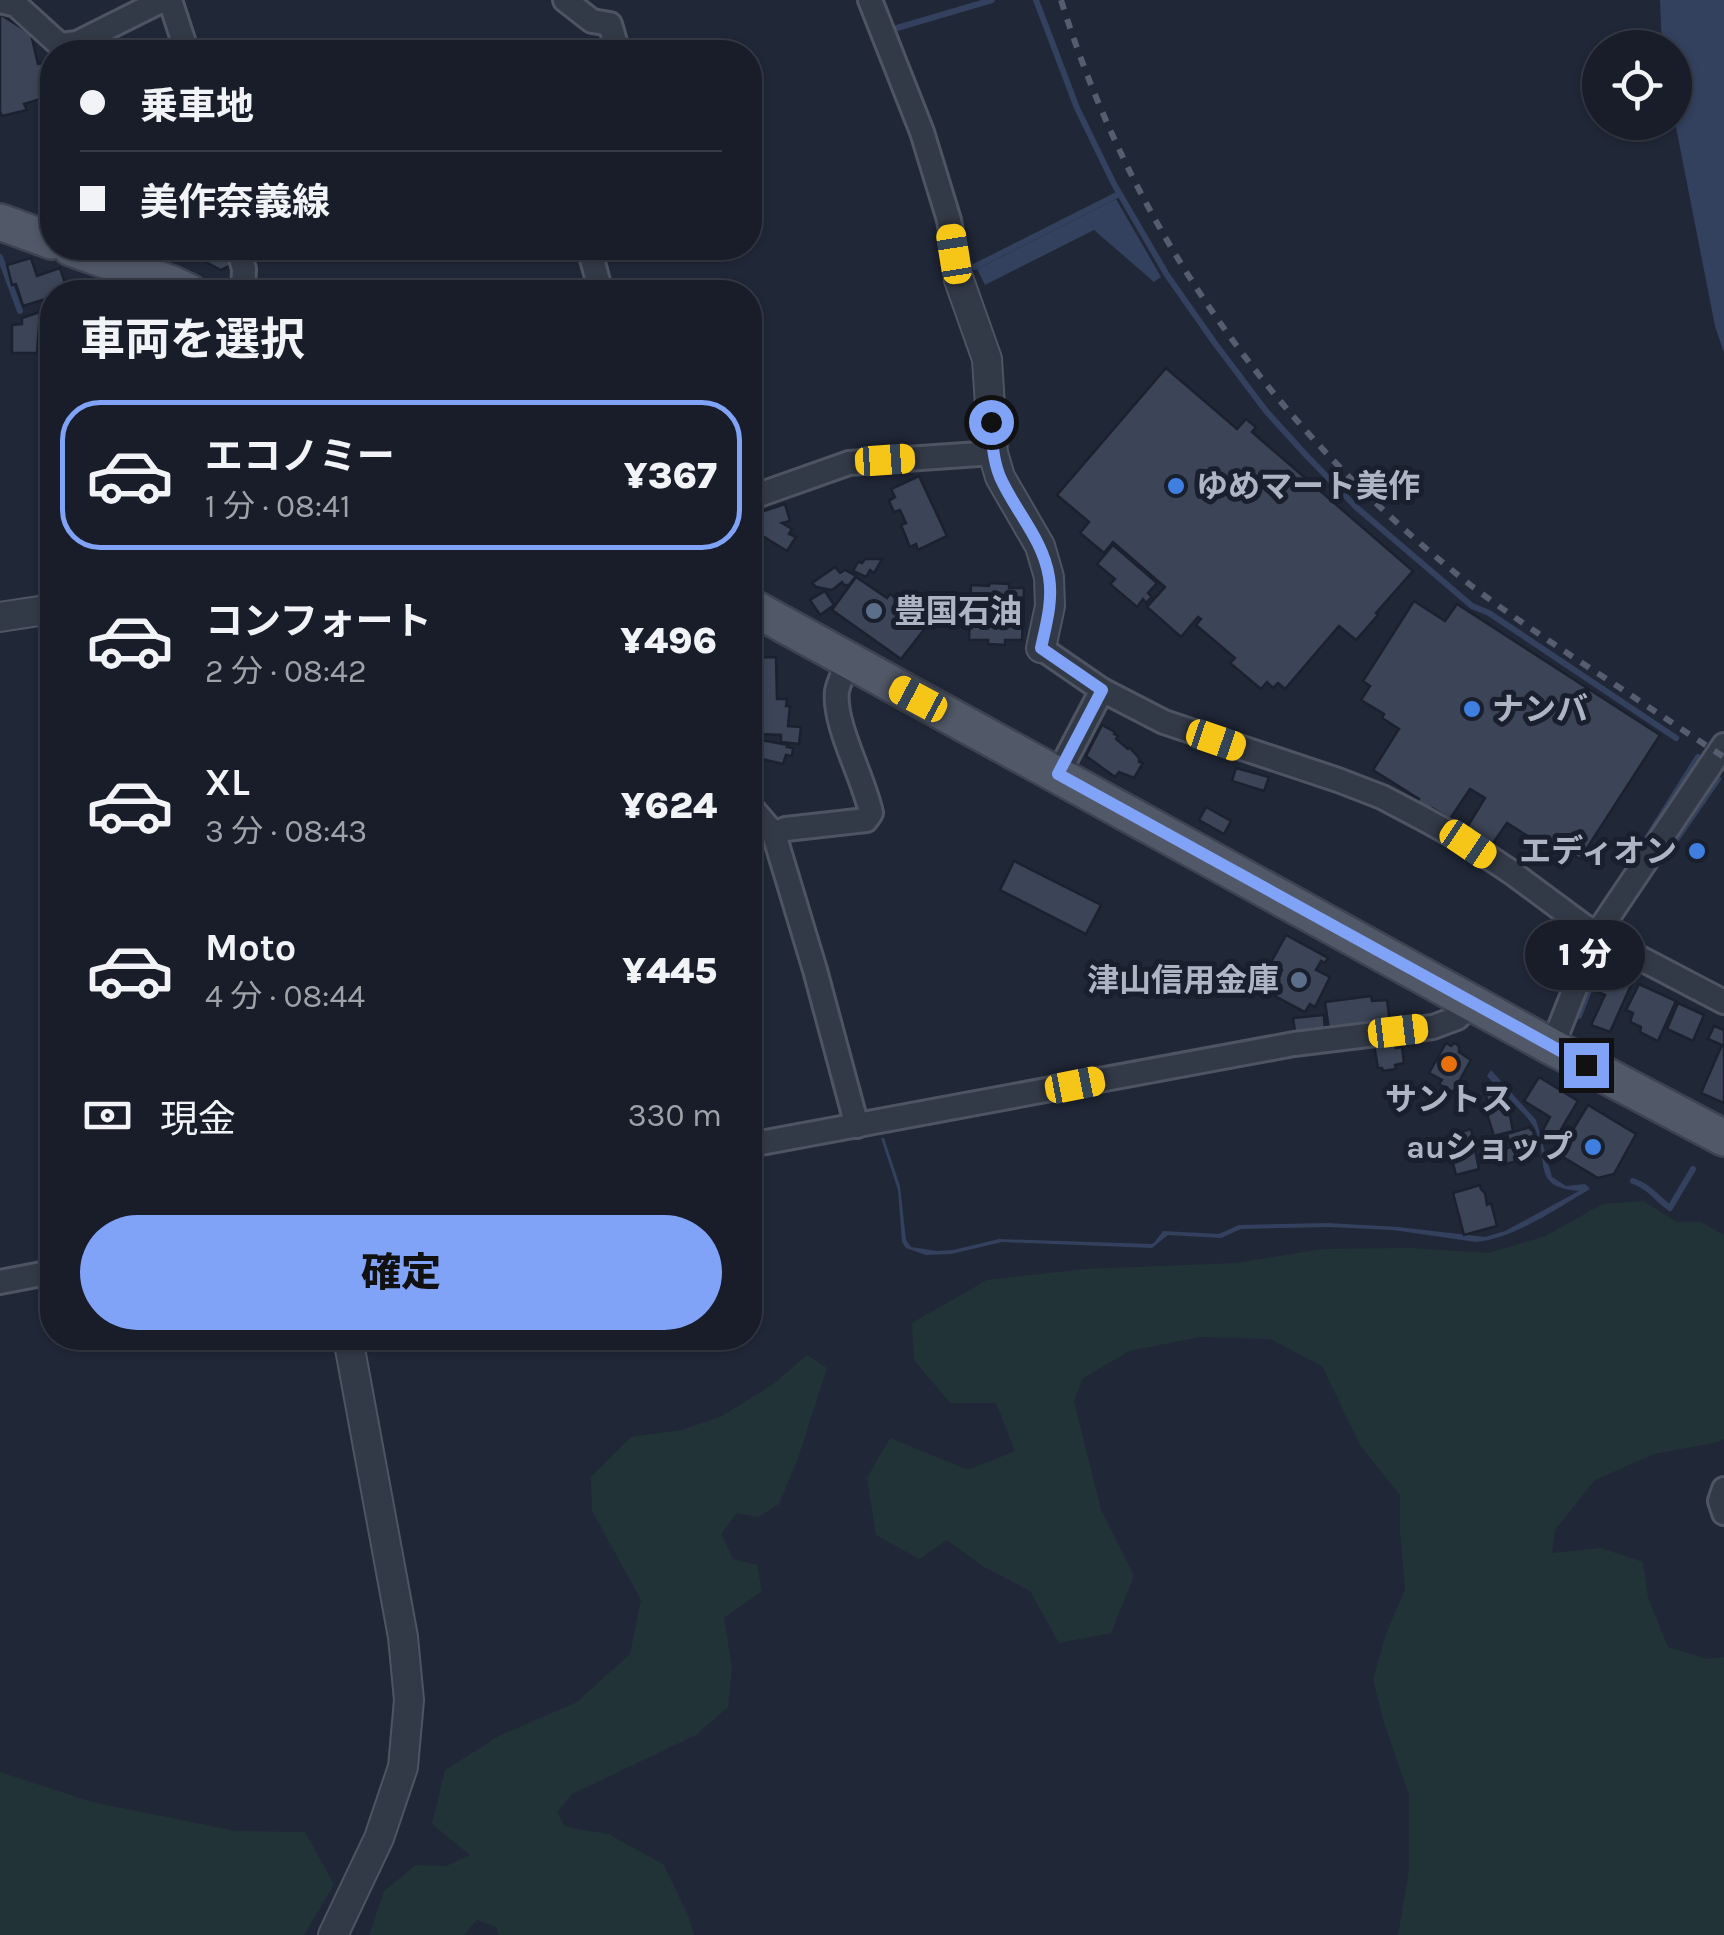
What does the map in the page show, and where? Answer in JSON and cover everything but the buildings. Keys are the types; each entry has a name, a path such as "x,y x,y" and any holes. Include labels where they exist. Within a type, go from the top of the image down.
{"main road":[{"path":"0,222 40,237"},
{"path":"101,260 152,280"},
{"path":"762,613 1724,1138"}],"street":[{"path":"84,40 166,0 182,40"},
{"path":"565,0 592,21 610,24 615,40"},
{"path":"870,0 922,132 948,220 960,280 987,359 993,453 1000,477 1040,546 1050,577 1050,606 1041,648 1102,690 1164,722 1382,797 1512,872 1596,935 1724,1002"},
{"path":"0,1 16,5 54,40"},
{"path":"762,494 849,462 993,453"},
{"path":"0,616 40,611"},
{"path":"774,834 866,820 871,813 839,717 837,690 849,661"},
{"path":"1058,774 1102,690"},
{"path":"1552,1047 1596,935 1724,745"},
{"path":"762,820 774,834 857,1126"},
{"path":"762,1143 1294,1044 1433,1027 1457,1018 1472,1003"},
{"path":"0,1282 40,1274"},
{"path":"334,1935 379,1838 402,1767 409,1700 403,1637 350,1350"},
{"path":"1724,1489 1720,1501 1724,1513"}],"shaded area":[{"path":"1643,1201 1677,1222 1701,1222 1724,1235 1724,1439 1654,1454 1595,1480 1555,1530 1552,1553 1601,1548 1643,1562 1648,1598 1668,1647 1707,1659 1724,1657 1724,1935 1398,1935 1409,1870 1409,1795 1373,1679 1405,1589 1400,1495 1360,1445 1322,1366 1270,1339 1200,1337 1129,1351 1082,1379 1074,1401 1101,1510 1134,1576 1111,1633 1059,1643 1030,1591 984,1567 947,1540 919,1559 876,1535 867,1478 890,1438 968,1470 1015,1451 996,1403 950,1403 914,1360 912,1323 987,1280 1084,1269 1236,1263 1323,1249 1409,1248 1489,1253 1545,1236 1603,1204"},
{"path":"807,1355 827,1368 779,1504 758,1517 737,1513 721,1534 733,1559 757,1565 762,1591 724,1618 732,1668 728,1707 696,1735 572,1794 557,1812 565,1827 608,1834 663,1864 694,1935 499,1935 496,1927 477,1920 464,1935 369,1935 384,1891 416,1865 446,1866 470,1855 432,1824 445,1770 499,1736 577,1702 630,1654 641,1600 592,1511 591,1477 631,1437 681,1430 720,1417 772,1385"},
{"path":"0,1772 92,1802 236,1831 305,1832 334,1884 304,1935 0,1935"}],"water":[{"path":"1660,0 1724,0 1724,353 1715,326 1679,140 1692,140 1692,30 1661,30"},
{"path":"1116,199 1161,277 1154,282 1094,230 985,285 977,269"},
{"path":"1491,1070 1536,1120 1552,1177 1566,1186 1585,1184 1590,1189 1520,1229 1476,1242 1393,1230 1241,1229 1221,1238 1168,1235 1152,1248 1002,1242 951,1254 926,1255 906,1248 902,1242 898,1190 881,1138 900,1186 906,1240 911,1247 953,1250 999,1239 1151,1244 1163,1231 1219,1234 1239,1225 1328,1223 1485,1237 1505,1231 1579,1191 1554,1184 1548,1178 1535,1129 1487,1076"}],"waterway":[{"path":"897,28 992,0"},
{"path":"1036,0 1077,108 1114,184 1167,275 1266,411 1356,507 1472,606 1489,613 1676,738"},
{"path":"974,267 1119,194"},
{"path":"0,257 20,311"},
{"path":"1644,843 1698,757"},
{"path":"1660,863 1718,779"},
{"path":"1579,1016 1602,957 1612,960"},
{"path":"1633,1181 1670,1208 1693,1169"}],"railway":[{"path":"1061,0 1092,87 1129,170 1172,250 1276,397 1402,528 1473,587 1724,757"}],"place":[{"name":"ゆめマート美作","path":"1176,486"},
{"name":"豊国石油","path":"874,611"},
{"name":"ナンバ","path":"1472,709"},
{"name":"エディオン","path":"1697,851"},
{"name":"津山信用金庫","path":"1299,980"},
{"name":"サントス","path":"1449,1064"},
{"name":"auショップ","path":"1593,1147"}],"route":[{"path":"991,422 993,453 1000,477 1040,546 1050,577 1050,606 1041,648 1102,690 1058,774 1586,1065"}]}
